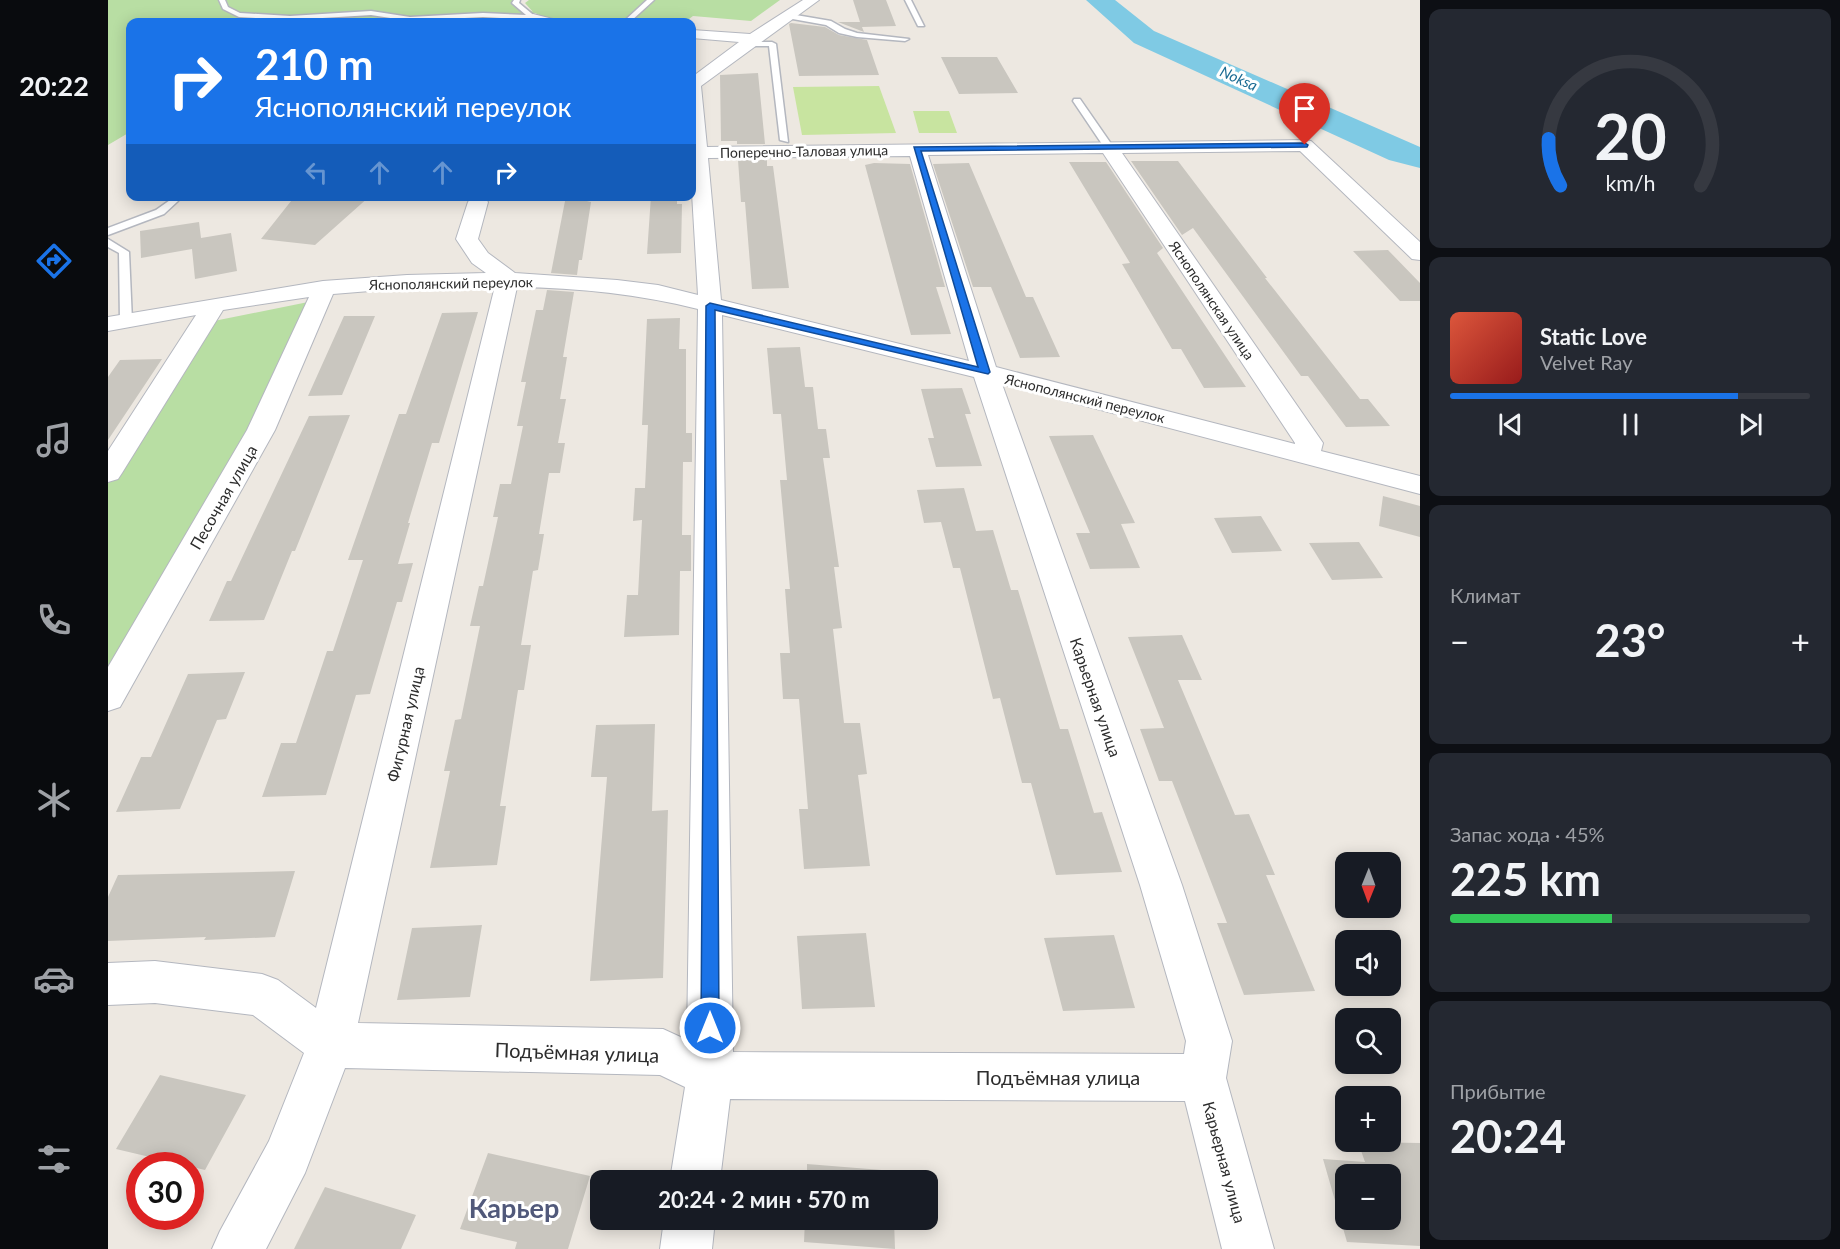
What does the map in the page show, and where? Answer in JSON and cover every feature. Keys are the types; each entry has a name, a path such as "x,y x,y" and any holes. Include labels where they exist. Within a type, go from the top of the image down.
{"street":[{"path":"696,81 801,8"},
{"path":"696,35 750,42"},
{"path":"696,123 710,306 710,1075 696,1170"},
{"name":"Поперечно-Таловая улица","path":"699,153 1305,145 1420,254"},
{"name":"Яснополянская улица","path":"1109,148 1309,443 1306,454"},
{"name":"Карьерная улица","path":"917,149 985,372 1161,885 1209,1041 1203,1078 1248,1249"},
{"path":"478,201 467,239 480,258 508,279"},
{"name":"Яснополянский переулок","path":"117,322 324,288 390,283 508,279 658,292 985,372 1420,485"},
{"name":"Фигурная улица","path":"238,1249 288,1156 330,1045 508,279"},
{"name":"Песочная улица","path":"108,698 261,430 324,288"},
{"path":"108,473 213,307"},
{"path":"108,984 155,982 262,995 330,1045"},
{"name":"Подъёмная улица","path":"330,1045 663,1052 710,1075 1203,1078"},
{"path":"686,1249 689,1230"}],"lane":[{"path":"222,0 225,8 239,15 290,18 370,13 403,18"},
{"path":"517,0 515,3 538,18"},
{"path":"631,18 651,0"},
{"path":"908,0 921,24"},
{"path":"801,8 842,30 857,35 905,39"},
{"path":"428,18 483,15 518,18"},
{"path":"750,42 772,44 785,140"},
{"path":"1077,101 1109,148"},
{"path":"108,232 160,212 173,201"},
{"path":"108,242 124,252 117,322"}],"green space":[{"path":"108,0 517,0 516,3 533,12 525,3 529,0 780,0 751,21 693,16 690,18 546,18 535,13 459,18 126,18 126,134 108,145"},
{"path":"879,86 896,133 802,135 793,87"},
{"path":"913,111 949,111 957,133 919,133"},
{"path":"328,298 108,702 108,466 199,324"}],"building":[{"path":"853,0 886,0 896,26 862,27 864,32 838,22 860,22"},
{"path":"789,24 825,27 839,35 867,40 879,75 799,76"},
{"path":"941,57 997,57 1018,93 959,94"},
{"path":"758,73 765,144 737,144 737,141 721,141 720,75"},
{"path":"738,160 767,160 767,166 773,166 789,288 752,289 745,202 741,202"},
{"path":"1131,161 1178,161 1267,278 1265,278 1360,399 1368,399 1390,426 1346,427 1308,376 1301,376 1193,228 1182,235"},
{"path":"1069,162 1106,162 1163,248 1157,253 1246,387 1204,388 1181,349 1172,349 1122,264 1130,263"},
{"path":"969,163 1026,297 1033,297 1060,357 1020,358 991,287 973,287 933,164"},
{"path":"910,164 945,287 936,287 951,334 911,335 865,165"},
{"path":"291,201 364,201 315,245 261,239"},
{"path":"565,201 591,202 582,260 579,260 577,275 551,273"},
{"path":"651,201 677,201 677,204 682,204 681,253 647,254"},
{"path":"199,222 201,238 231,233 237,271 195,279 192,249 141,258 140,231"},
{"path":"1388,250 1420,283 1420,301 1400,301 1353,251"},
{"path":"547,290 574,292 563,357 567,357 560,399 566,399 558,443 565,443 560,473 549,473 539,534 544,534 538,570 533,571 521,645 531,645 524,690 518,690 500,806 506,806 497,865 430,868 450,771 444,771 455,720 461,719 480,626 470,626 479,586 483,586 498,517 493,517 500,484 511,484 523,426 517,426 526,382 521,382 536,310 543,310"},
{"path":"478,312 439,443 432,443 408,523 410,523 398,564 413,563 402,602 397,602 370,694 356,695 326,795 262,797 281,743 296,743 327,651 333,651 363,560 348,560 399,414 406,414 442,313"},
{"path":"344,316 375,316 342,395 308,396"},
{"path":"680,318 679,349 686,349 686,433 692,433 692,462 683,462 682,535 691,535 691,571 680,571 679,635 624,637 627,595 638,595 642,520 633,521 635,488 645,488 648,425 642,425 647,319"},
{"path":"800,347 805,387 813,387 818,429 826,429 830,458 823,458 839,567 834,567 842,628 833,629 844,723 860,723 867,774 858,775 870,866 804,869 799,809 808,809 799,699 783,699 780,653 790,653 785,589 790,589 780,480 787,480 781,414 773,414 767,348"},
{"path":"162,359 108,440 108,377 120,360"},
{"path":"962,388 971,414 965,414 982,466 936,467 928,438 934,438 921,389"},
{"path":"350,415 295,551 292,551 264,620 209,621 227,581 231,581 309,416"},
{"path":"1093,435 1135,523 1121,524 1140,568 1090,569 1076,533 1090,533 1049,436"},
{"path":"964,488 976,531 993,530 1011,590 1018,590 1060,729 1068,729 1094,813 1102,812 1122,872 1056,875 1031,783 1022,783 1000,698 993,699 960,568 953,568 941,522 924,523 917,490"},
{"path":"1383,496 1420,506 1420,537 1379,526"},
{"path":"1261,516 1282,551 1232,553 1214,518"},
{"path":"1359,542 1383,578 1332,580 1309,543"},
{"path":"1182,635 1202,680 1178,680 1235,815 1249,814 1275,875 1266,875 1315,991 1244,995 1217,923 1227,923 1172,781 1159,781 1140,729 1164,728 1128,637"},
{"path":"245,672 226,719 217,720 180,809 116,812 141,757 151,757 188,674"},
{"path":"655,724 652,811 668,810 663,978 590,981 607,777 591,777 596,725"},
{"path":"295,871 275,937 108,941 108,897 118,875"},
{"path":"482,925 470,997 397,1000 412,928"},
{"path":"866,933 875,1007 802,1009 797,936"},
{"path":"1114,935 1135,1008 1063,1011 1044,938"},
{"path":"160,1075 246,1095 205,1170 204,1152 129,1152 116,1149"},
{"path":"1401,1143 1420,1143 1420,1246 1347,1242 1344,1230 1401,1230 1401,1164 1335,1164 1335,1200 1323,1159 1365,1162 1362,1152 1401,1152"},
{"path":"488,1153 590,1176 568,1249 515,1249 517,1242 460,1229"},
{"path":"807,1164 882,1170 807,1170"},
{"path":"325,1187 416,1215 401,1249 294,1249"},
{"path":"805,1230 894,1230 895,1249 804,1242"}],"waterway":[{"name":"Noksa","path":"1099,0 1144,37 1401,153 1420,158"}],"district":[{"name":"Карьер","path":"514,1207"}],"route":[{"path":"710,1028 710,306 985,372 917,149 1305,145"}]}
